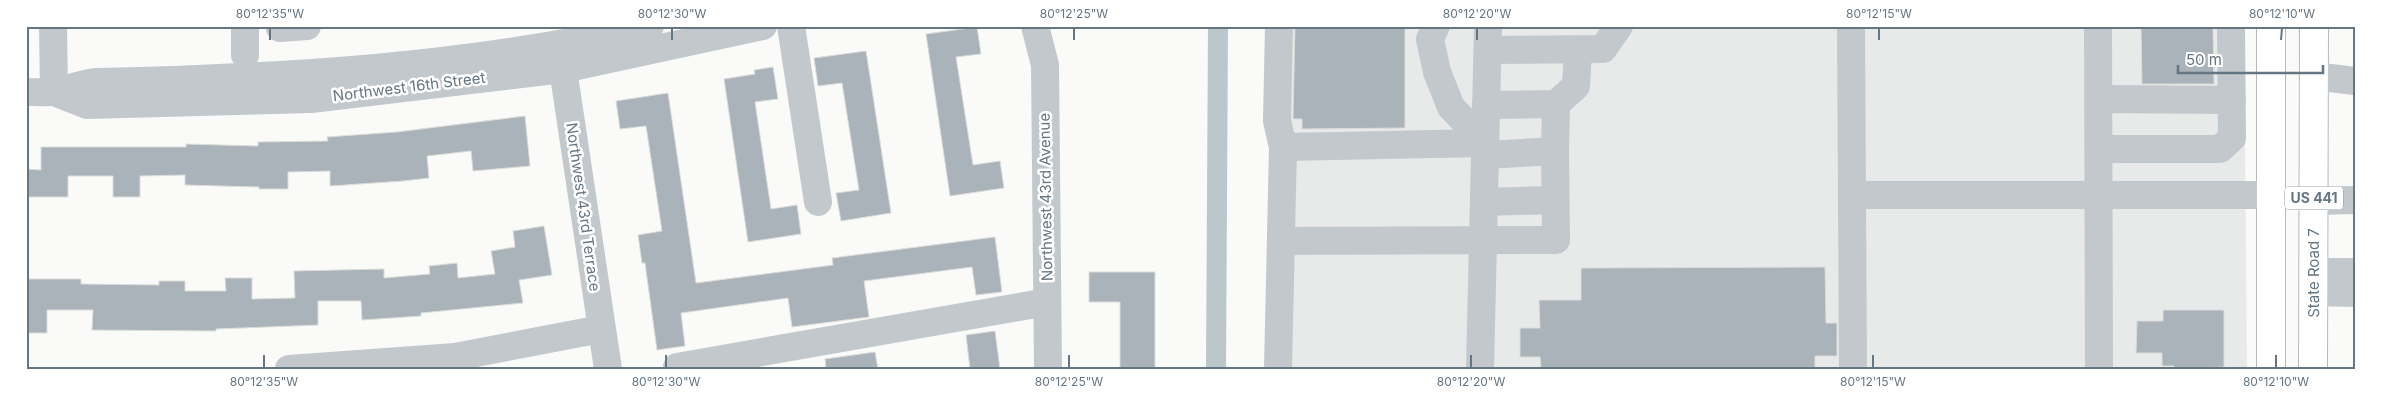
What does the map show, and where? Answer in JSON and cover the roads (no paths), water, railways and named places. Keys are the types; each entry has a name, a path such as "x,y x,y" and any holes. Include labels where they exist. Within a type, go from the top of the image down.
{"main road":[{"name":"US 441","path":"2271,26 2271,369"},
{"name":"State Road 7","path":"2313,369 2314,26"}],"street":[{"path":"53,26 54,92"},
{"path":"245,26 245,55"},
{"path":"280,26 280,28 307,26"},
{"name":"Northwest 16th Street","path":"26,92 54,92 94,82 193,81 284,88 311,99 559,57 638,34 763,26"},
{"path":"791,26 818,202"},
{"name":"Northwest 43rd Avenue","path":"1035,26 1045,65 1048,369"},
{"path":"1278,369 1283,147 1278,121 1279,26"},
{"path":"1436,26 1430,39 1437,72 1451,107 1485,149"},
{"path":"1480,369 1488,38 1578,50 1603,50 1619,26"},
{"path":"1850,26 1853,369"},
{"path":"2098,26 2099,369"},
{"path":"2099,149 2220,149 2232,138 2231,26"},
{"path":"1486,105 1556,104 1576,86 1578,50"},
{"name":"Northwest 43rd Terrace","path":"559,57 608,369"},
{"path":"2314,76 2355,81"},
{"path":"2099,98 2232,100"},
{"path":"1281,241 1556,240 1554,200 1556,104"},
{"path":"1283,147 1555,151"},
{"path":"1852,195 2271,195"},
{"path":"1484,202 1554,200"},
{"path":"2314,200 2355,200"},
{"path":"2314,282 2355,272"},
{"path":"2314,282 2355,293"},
{"path":"677,367 1048,302"},
{"path":"289,369 455,357 601,329"}],"waterway":[{"path":"1216,369 1218,26"}]}
